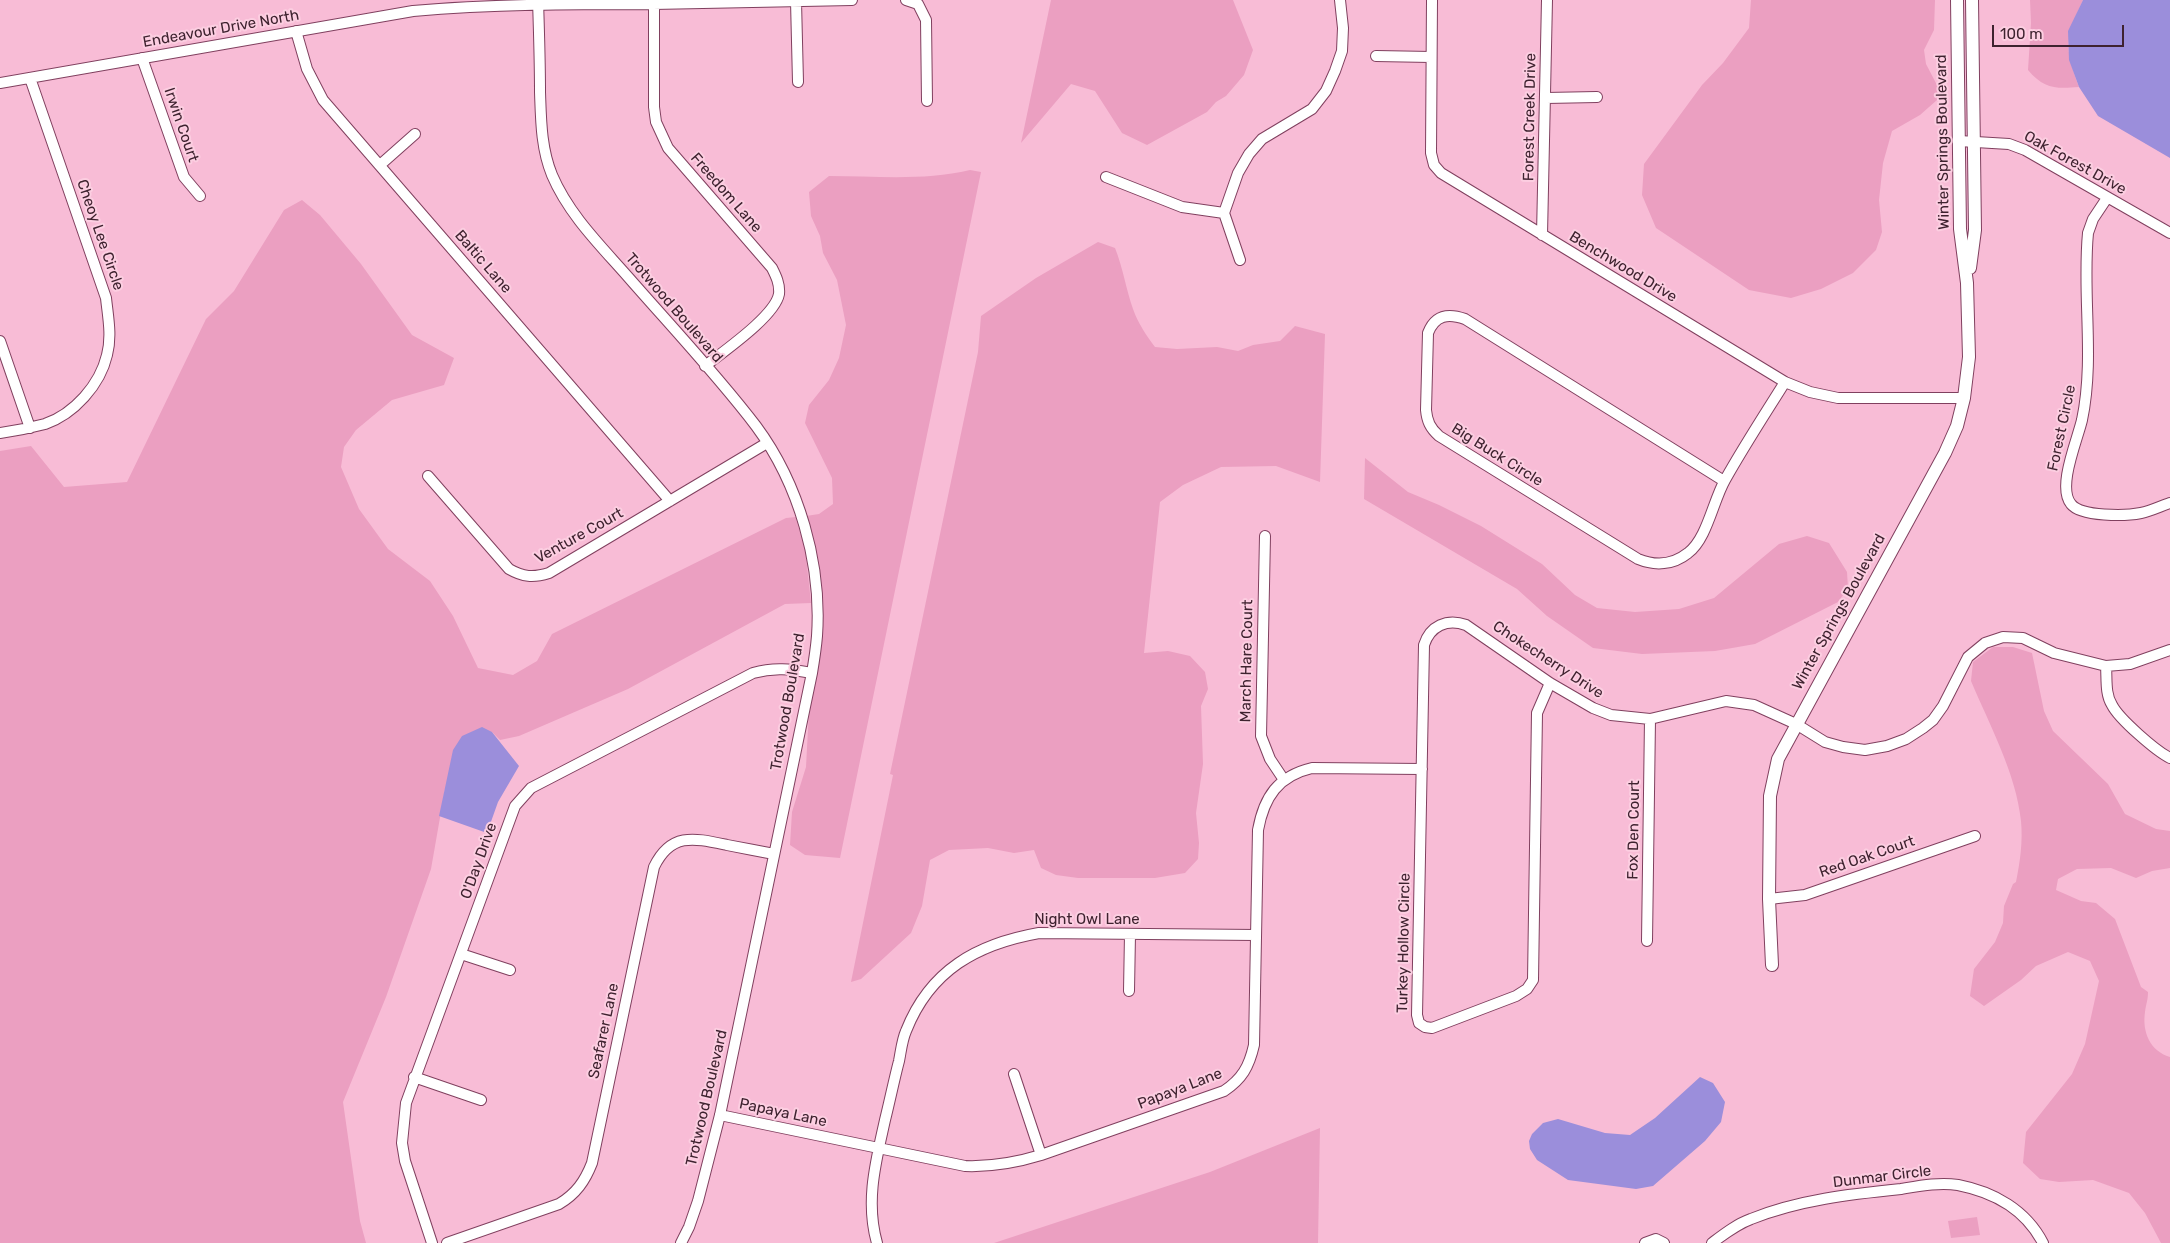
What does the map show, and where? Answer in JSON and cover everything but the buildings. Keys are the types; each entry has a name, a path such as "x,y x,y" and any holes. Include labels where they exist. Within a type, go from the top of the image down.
{"street":[{"name":"Endeavour Drive North","path":"0,83 413,11 538,2 654,4 852,0"},
{"path":"906,0 918,4 926,20 927,101"},
{"path":"1240,260 1224,213 1238,173 1249,154 1262,139 1312,109 1326,91 1342,51 1340,0"},
{"name":"Benchwood Drive","path":"1432,0 1431,153 1434,164 1441,173 1785,382 1810,392 1838,398 1964,398"},
{"name":"Forest Creek Drive","path":"1542,235 1547,0"},
{"name":"Winter Springs Boulevard","path":"1772,965 1768,899 1770,796 1778,759 1945,453 1957,426 1964,398 1969,357 1968,283 1960,229 1957,0"},
{"name":"Winter Springs Boulevard","path":"1968,283 1975,230 1972,0"},
{"path":"796,1 798,82"},
{"name":"Trotwood Boulevard","path":"538,2 542,133 551,174 563,198 582,225 756,426 767,443 793,494 810,546 816,589 817,635 812,673 720,1115 698,1202 689,1228 681,1243"},
{"name":"Freedom Lane","path":"654,4 654,107 660,134 668,148 772,268 778,280 779,293 776,303 767,315 705,366"},
{"name":"Baltic Lane","path":"296,31 313,85 323,100 670,501"},
{"path":"1376,56 1431,57"},
{"name":"Irwin Court","path":"142,58 184,177 200,196"},
{"name":"Cheoy Lee Circle","path":"0,434 46,423 65,414 81,401 93,385 107,356 110,331 106,298 30,78"},
{"path":"1546,98 1597,97"},
{"path":"380,165 415,134"},
{"name":"Oak Forest Drive","path":"1959,140 2009,144 2025,150 2170,233"},
{"path":"1106,177 1182,207 1224,213"},
{"name":"Forest Circle","path":"2107,198 2088,233 2088,386 2082,420 2068,474 2067,498 2072,506 2083,512 2112,514 2141,513 2170,503"},
{"name":"Big Buck Circle","path":"1724,481 1466,320 1446,315 1438,318 1431,326 1428,333 1426,410 1427,420 1432,430 1638,559 1650,564 1665,564 1689,553 1699,542 1724,481 1785,382"},
{"path":"0,341 30,428"},
{"name":"Venture Court","path":"428,476 509,569 523,577 537,577 549,573 767,443"},
{"name":"March Hare Court","path":"1264,536 1261,736 1267,754 1284,780"},
{"name":"Chokecherry Drive","path":"1442,624 1450,622 1466,625 1550,683 1593,708 1611,716 1650,719 1726,701 1754,705 1796,724 1825,742 1865,750 1887,746 1906,739 1933,720 1943,706 1968,657 1985,643 2003,637 2023,638 2054,653 2106,666 2130,664 2170,650"},
{"name":"Turkey Hollow Circle","path":"1442,624 1432,629 1424,645 1417,1015 1419,1023 1425,1027 1432,1028 1516,996 1527,989 1532,980 1537,713 1540,702 1550,683"},
{"path":"2106,666 2107,694 2112,706 2127,722 2170,758"},
{"name":"O'Day Drive","path":"432,1243 405,1161 402,1143 406,1103 515,806 531,788 753,673 768,669 786,668 812,673"},
{"name":"Fox Den Court","path":"1647,941 1650,719"},
{"name":"Papaya Lane","path":"720,1115 965,1166 990,1167 1018,1162 1041,1155 1224,1091 1236,1082 1250,1062 1254,1045 1258,830 1261,811 1269,796 1284,780 1297,772 1312,768 1422,769"},
{"name":"Red Oak Court","path":"1768,899 1806,895 1974,836"},
{"name":"Seafarer Lane","path":"447,1243 559,1204 572,1196 588,1174 592,1163 654,867 664,850 678,841 696,838 774,854"},
{"name":"Night Owl Lane","path":"877,1243 873,1230 872,1179 905,1033 918,1004 933,986 958,962 984,947 1011,938 1039,933 1256,935"},
{"path":"1129,991 1130,934"},
{"path":"461,954 510,970"},
{"path":"1014,1074 1041,1155"},
{"path":"414,1077 481,1100"},
{"name":"Dunmar Circle","path":"1712,1243 1729,1230 1749,1219 1772,1211 1849,1195 1937,1184 1956,1185 1979,1191 2010,1206 2028,1220 2043,1243"},
{"path":"1645,1243 1656,1239 1664,1243"}],"shaded area":[{"path":"1051,0 1233,0 1253,50 1244,75 1226,96 1216,102 1207,112 1147,145 1122,133 1095,91 1071,84 1021,143"},
{"path":"1751,0 1935,0 1934,30 1924,50 1926,64 1938,87 1937,100 1920,115 1892,131 1883,163 1879,200 1882,232 1876,250 1853,273 1821,289 1791,298 1749,290 1656,228 1642,195 1644,164 1702,85 1723,63 1749,28"},
{"path":"2030,0 2083,0 2073,24 2069,43 2071,62 2079,87 2057,88 2045,84 2028,70 2031,23"},
{"path":"2083,0 2170,0 2170,158 2098,116 2079,87 2069,60 2068,31"},
{"path":"970,170 981,172 840,858 805,855 790,845 792,812 806,767 809,710 818,670 822,635 821,588 815,545 806,516 819,514 833,504 832,478 805,423 809,405 829,380 839,358 846,325 837,280 823,253 820,236 811,216 809,192 829,176 918,177"},
{"path":"302,200 320,215 361,264 412,335 454,358 444,385 392,400 356,430 344,447 341,467 359,509 388,549 430,581 453,616 478,668 513,675 537,661 552,634 786,518 796,517 805,547 811,603 785,604 628,689 519,736 500,740 492,732 445,789 431,869 386,997 343,1102 360,1221 366,1243 0,1243 0,451 31,446 64,487 127,482 206,319 234,291 284,210"},
{"path":"1098,242 1115,248 1135,314 1142,329 1155,347 1177,349 1217,347 1238,351 1253,345 1280,341 1295,326 1325,334 1320,482 1276,466 1221,467 1183,485 1160,502 1144,653 1168,651 1190,656 1205,672 1208,689 1201,706 1203,764 1196,813 1199,843 1198,859 1185,873 1155,878 1078,878 1056,875 1041,868 1034,850 1014,853 988,848 949,850 930,860 922,906 911,933 861,979 851,982 893,775 890,774 978,352 981,316 1036,278"},
{"path":"1365,458 1408,492 1481,526 1542,564 1575,595 1597,608 1635,612 1679,609 1714,598 1779,544 1807,536 1829,543 1847,572 1848,588 1838,602 1755,644 1715,651 1642,654 1593,648 1547,616 1517,589 1364,499"},
{"path":"1993,647 2013,647 2032,653 2044,711 2053,731 2108,784 2125,814 2156,829 2170,831 2170,868 2152,871 2136,878 2111,868 2077,869 2058,879 2056,890 2081,901 2096,903 2115,919 2141,987 2148,992 2144,1019 2146,1033 2157,1050 2170,1057 2170,1243 2161,1243 2145,1213 2129,1193 2093,1180 2059,1182 2040,1179 2023,1163 2026,1132 2072,1074 2085,1044 2099,981 2090,961 2068,952 2036,966 2021,980 1984,1006 1970,996 1974,969 1995,942 2003,923 2004,906 2013,884 2016,882 2022,829 2014,785 2008,767 1971,681 1973,662"},
{"path":"482,727 492,732 519,766 498,802 487,833 439,816 453,750 462,736"},
{"path":"1700,1077 1713,1083 1725,1102 1721,1122 1705,1141 1653,1186 1636,1189 1568,1180 1537,1160 1530,1149 1529,1141 1532,1134 1543,1123 1558,1119 1605,1133 1630,1135 1655,1118"},
{"path":"1320,1128 1318,1243 994,1243 1210,1172"},
{"path":"1977,1217 1980,1235 1951,1238 1948,1221"}]}
